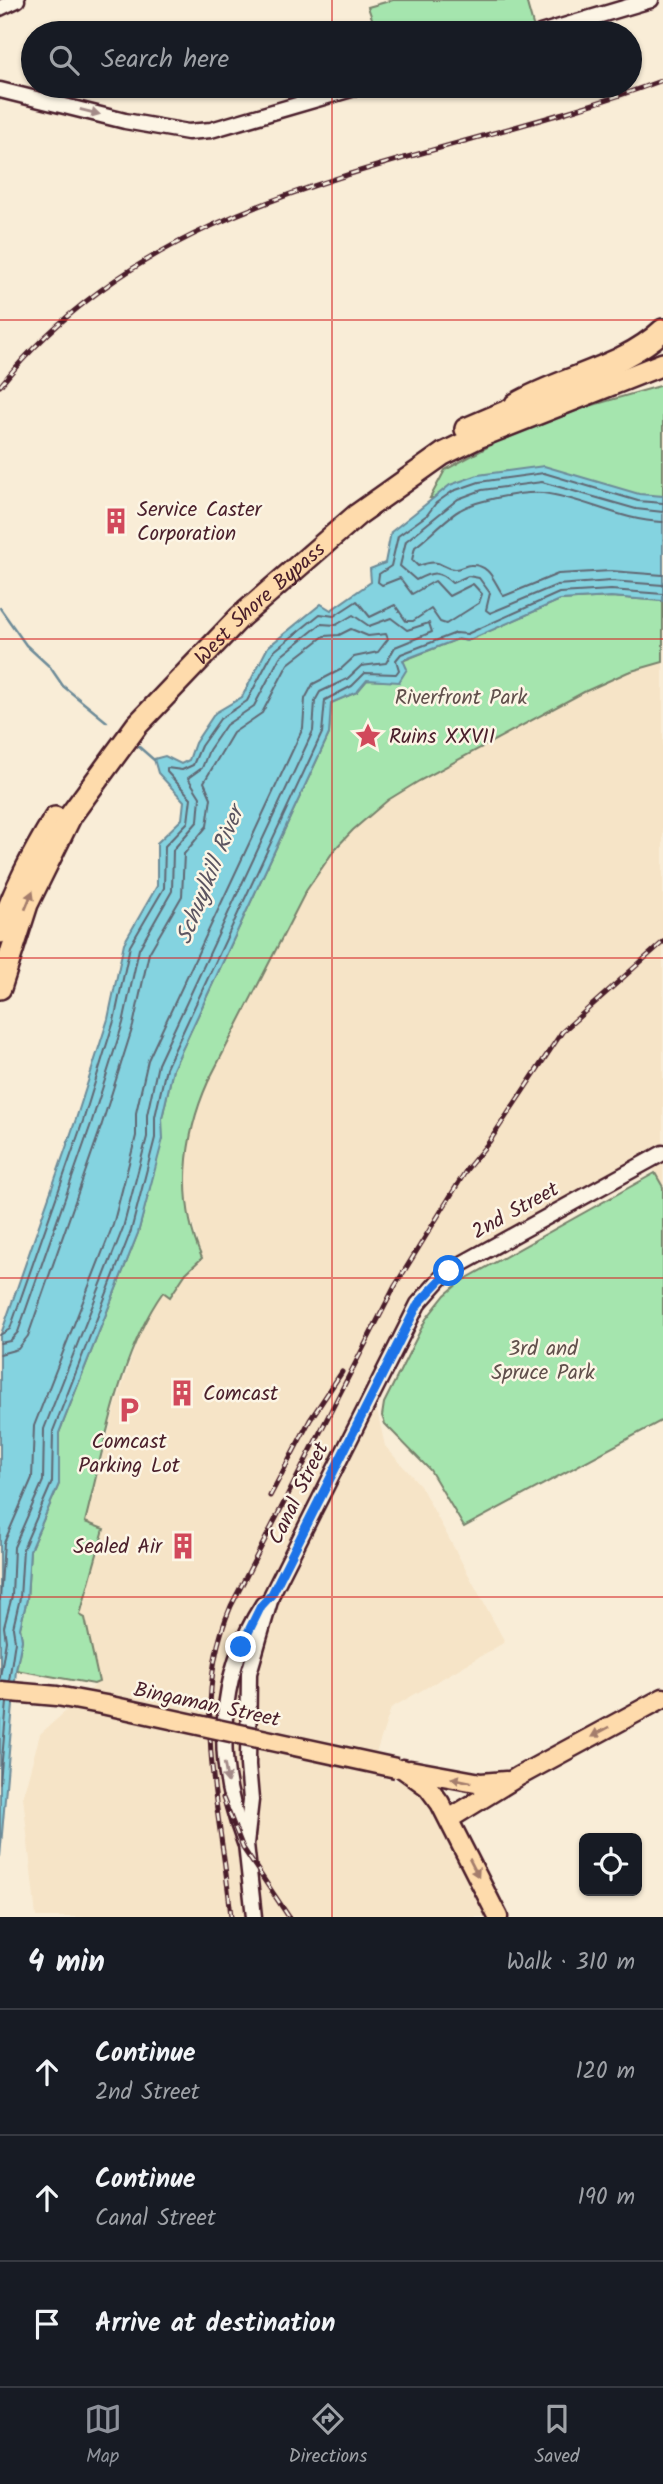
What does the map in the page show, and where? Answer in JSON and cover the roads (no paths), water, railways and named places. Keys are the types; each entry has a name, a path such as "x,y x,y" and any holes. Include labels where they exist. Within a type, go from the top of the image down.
{"highway":[{"path":"497,415 534,393 628,355 663,330"},
{"name":"West Shore Bypass","path":"0,932 12,896 32,852 98,752 191,658 357,515 440,449 497,415 663,351"},
{"name":"West Shore Bypass","path":"440,449 663,367"},
{"name":"West Shore Bypass","path":"0,988 27,904 71,815 116,750 191,658"}],"main road":[{"name":"Bingaman Street","path":"0,1691 106,1705 481,1783 519,1776"},
{"path":"449,1819 519,1776 663,1698"},
{"path":"399,1768 428,1787 449,1819 498,1917"}],"street":[{"path":"0,8 17,0"},
{"path":"582,21 651,0"},
{"path":"0,90 21,95"},
{"path":"32,98 125,121 199,131 319,98"},
{"name":"2nd Street","path":"362,1411 418,1304 442,1276 663,1153"},
{"name":"Canal Street","path":"254,1917 246,1844 251,1801 248,1765 249,1673 272,1594 362,1411"},
{"name":"Canal Street","path":"246,1844 236,1819 226,1773 222,1749 223,1716 229,1684 241,1647 261,1606 272,1594"}],"water":[{"name":"Schuylkill River","path":"544,466 639,494 663,496 663,601 611,597 560,600 467,641 458,639 403,660 407,669 399,682 367,680 357,692 331,703 329,734 173,1069 162,1118 163,1139 138,1233 59,1433 59,1484 30,1550 27,1599 20,1628 22,1640 16,1670 0,1857 0,1337 108,1019 124,943 157,886 157,843 182,819 184,801 158,773 154,759 165,756 181,764 189,760 195,743 215,713 242,697 268,647 321,604 331,610 371,582 370,569 385,563 391,532 450,485 478,475"}],"waterway":[{"path":"0,608 26,645 50,667 63,686 107,722"},
{"path":"138,746 154,760"}],"railway":[{"path":"642,87 663,80"},
{"path":"0,386 67,317 141,263 222,221 307,188 395,160 610,98"},
{"path":"231,1917 216,1799 210,1721 218,1644 231,1606 395,1286 467,1169 489,1142 562,1032 663,942"},
{"path":"270,1496 310,1420 342,1372"},
{"path":"223,1798 243,1848 289,1917"}],"place":[{"name":"Service Caster Corporation","path":"116,521"},
{"name":"Ruins XXVII","path":"368,736"},
{"name":"Comcast","path":"182,1393"},
{"name":"Comcast Parking Lot","path":"129,1410"},
{"name":"Sealed Air","path":"183,1546"}],"park label":[{"name":"Riverfront Park","path":"461,697"},
{"name":"3rd and Spruce Park","path":"543,1360"}]}
